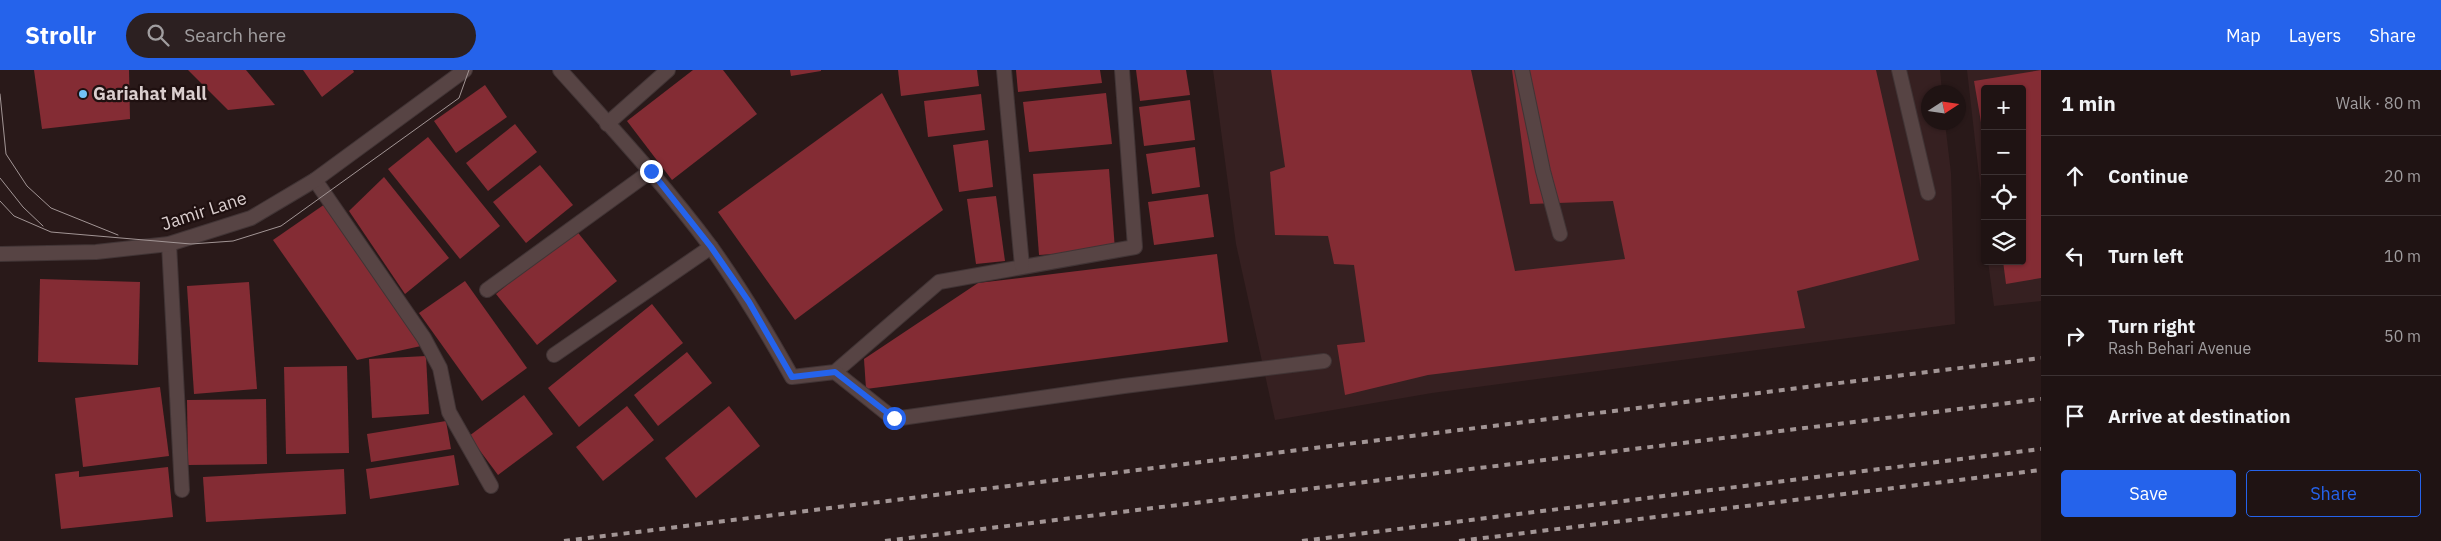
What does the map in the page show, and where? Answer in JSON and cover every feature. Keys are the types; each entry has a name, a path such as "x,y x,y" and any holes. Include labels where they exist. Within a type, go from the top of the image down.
{"street":[{"name":"Jamir Lane","path":"0,254 96,252 169,244 251,218 315,180 465,70"},
{"path":"560,70 651,171 711,247 749,302 792,377 835,372 939,282 1135,247 1122,70"},
{"path":"607,124 668,70"},
{"path":"1004,70 1022,266"},
{"path":"1522,70 1543,172 1560,234"},
{"path":"1898,70 1928,193"},
{"path":"487,290 651,171"},
{"path":"315,180 424,338 440,368 449,412 491,486"},
{"path":"169,244 182,490"},
{"path":"554,356 711,247"},
{"path":"835,372 894,418 1324,361"}],"shaded area":[{"path":"1213,70 1940,70 1941,85 1921,85 1921,130 1946,130 1951,173 1955,324 1432,393 1275,420 1236,244"},
{"path":"1967,70 2041,70 2041,301 1994,306 1989,265 2026,265 2026,85 1981,85 1981,193"}],"building":[{"name":"Gariahat Mall","path":"34,70 129,70 130,119 42,129"},
{"name":"Gariahat Mall","path":"188,70 246,70 275,105 228,110"},
{"path":"303,70 353,70 354,72 322,97"},
{"path":"693,70 723,70 757,114 672,180 627,121"},
{"path":"790,70 821,70 821,71 791,76"},
{"path":"898,70 977,70 979,86 901,96"},
{"path":"1016,70 1100,70 1102,83 1018,92"},
{"path":"1136,70 1186,70 1190,95 1140,101"},
{"path":"1271,70 1471,70 1515,271 1625,259 1613,201 1530,204 1512,70 1876,70 1919,260 1797,291 1805,328 1428,375 1345,395 1337,345 1365,342 1354,265 1334,264 1328,236 1275,235 1270,172 1285,167"},
{"path":"2041,70 2041,278 2006,284 2004,265 2026,265 2026,85 1981,85 1981,122 1974,81"},
{"path":"485,85 507,117 456,153 434,121"},
{"path":"882,93 943,210 795,320 718,212"},
{"path":"1106,93 1112,144 1029,152 1023,102"},
{"path":"981,94 985,130 928,137 924,101"},
{"path":"1190,100 1195,140 1144,146 1139,107"},
{"path":"515,124 537,152 488,191 466,163"},
{"path":"428,137 500,226 460,259 388,169"},
{"path":"988,140 993,187 959,192 953,145"},
{"path":"1195,147 1200,187 1152,194 1146,154"},
{"path":"540,165 573,205 526,243 493,202"},
{"path":"1109,169 1115,250 1039,255 1033,174"},
{"path":"384,177 449,258 405,294 349,211"},
{"path":"1208,194 1214,237 1154,245 1148,202"},
{"path":"996,196 1005,261 976,264 967,199"},
{"path":"325,204 421,346 357,360 273,240"},
{"path":"575,229 617,281 537,345 496,294"},
{"path":"1217,254 1228,342 866,389 864,359 978,283"},
{"path":"40,279 140,282 138,365 38,362"},
{"path":"465,281 527,368 482,401 419,313"},
{"path":"249,282 257,389 194,394 187,286"},
{"path":"652,304 683,343 579,427 548,388"},
{"path":"687,352 712,383 658,426 634,395"},
{"path":"426,356 429,414 372,418 369,359"},
{"path":"347,366 349,453 286,454 284,367"},
{"path":"160,387 169,456 83,467 75,398"},
{"path":"524,395 553,434 498,475 469,436"},
{"path":"266,399 267,464 188,465 187,400"},
{"path":"627,406 654,440 603,481 576,447"},
{"path":"729,406 760,446 696,498 665,458"},
{"path":"446,421 451,449 371,462 367,434"},
{"path":"454,455 459,485 370,499 366,469"},
{"path":"168,467 173,517 61,529 55,474 79,471 79,477"},
{"path":"344,469 346,514 206,522 203,477"}],"tram line":[{"path":"0,201 14,216 51,232 191,244 233,241 281,226 459,98 469,70"},
{"path":"0,94 6,154 27,186 51,208 118,235"},
{"path":"0,178 23,207 43,226"}],"railway":[{"path":"564,541 2041,358"},
{"path":"885,541 2041,399"},
{"path":"1302,541 2041,449"},
{"path":"1459,541 2041,470"}],"place":[{"name":"Gariahat Mall","path":"83,94"}],"route":[{"path":"651,171 711,247 749,302 792,377 835,372 894,418"}]}
